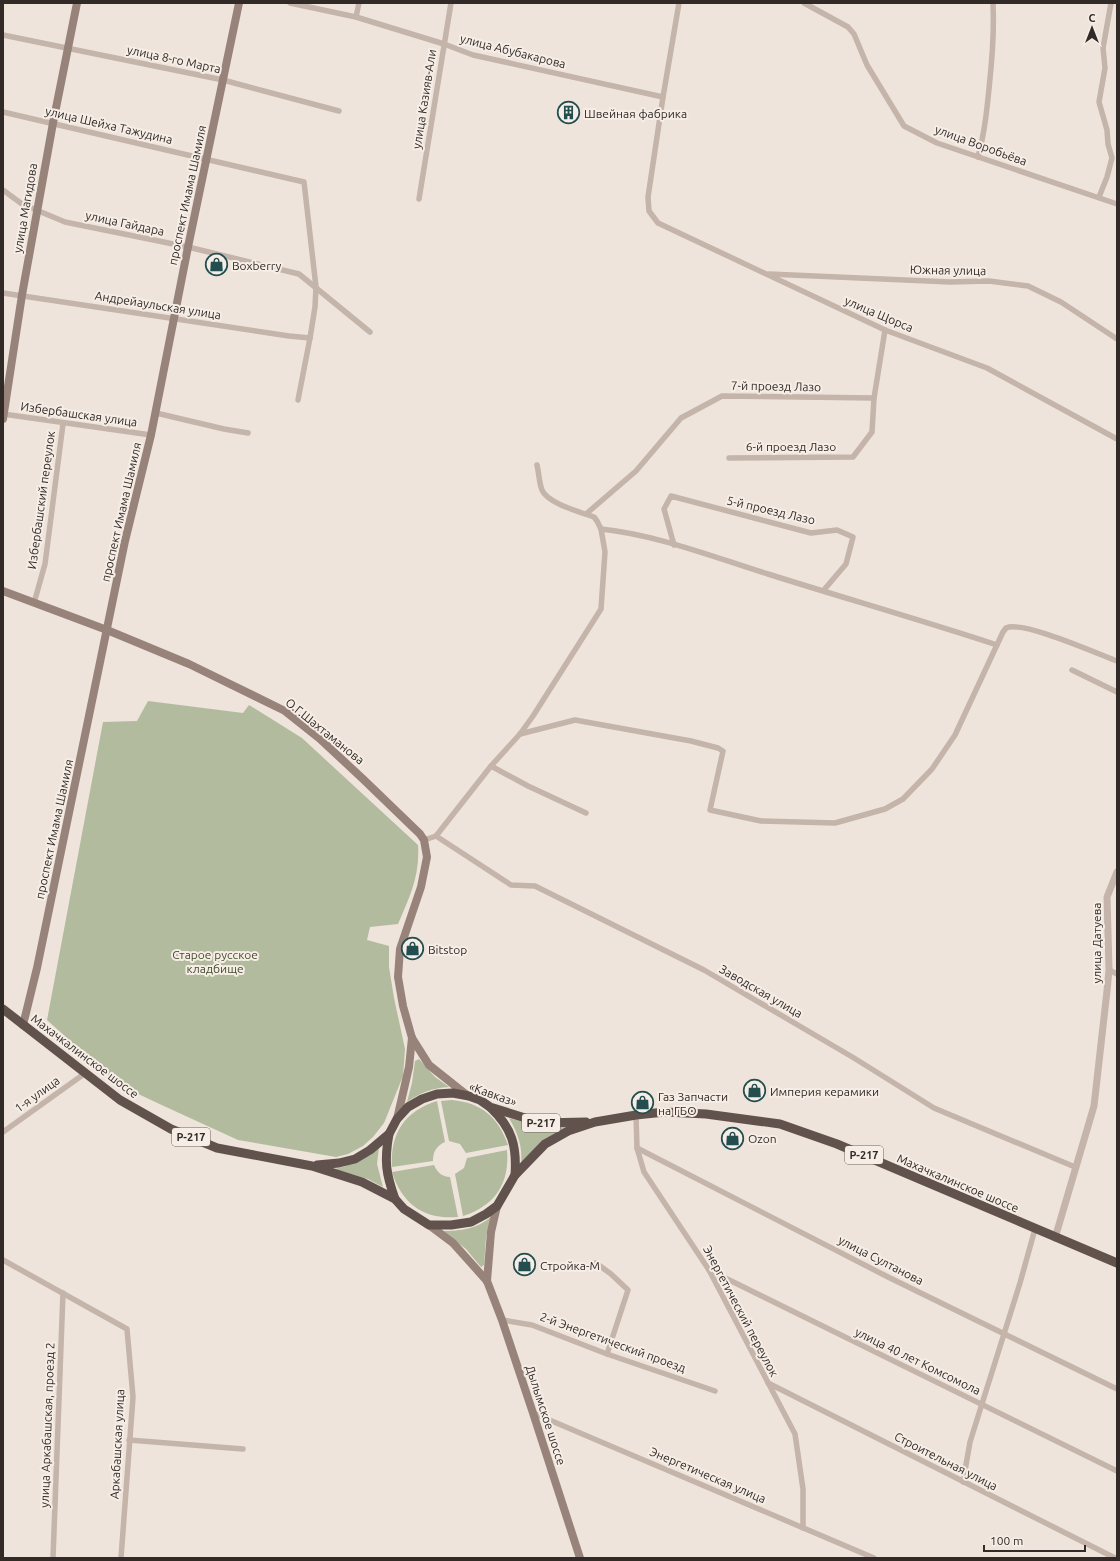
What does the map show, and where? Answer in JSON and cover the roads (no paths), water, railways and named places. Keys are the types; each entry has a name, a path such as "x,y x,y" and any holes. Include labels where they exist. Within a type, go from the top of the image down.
{"highway":[{"name":"Махачкалинское шоссе","path":"3,1010 84,1074 120,1100 171,1129 217,1148 312,1166 362,1182 394,1199 404,1209 429,1225 451,1225 471,1222 486,1214 497,1206 515,1175 545,1144 568,1131 595,1122 636,1115 665,1112 706,1114 780,1124 837,1144 1055,1238 1117,1263"},
{"name":"«Кавказ»","path":"312,1166 339,1163 355,1159 370,1150 389,1134 397,1118 408,1107 422,1099 432,1096 453,1093 469,1096 480,1100 490,1107 541,1122 595,1122"},
{"name":"Р-217","path":"490,1107 501,1118 510,1131 515,1146 515,1175"},
{"name":"Р-217","path":"389,1134 386,1154 386,1170 394,1199"}],"main road":[{"name":"улица Магидова","path":"3,416 37,210 77,3"},
{"name":"проспект Имама Шамиля","path":"23,1025 37,968 125,541 152,435 188,247 239,3"},
{"name":"О.Г.Шахтаманова","path":"3,591 107,630 189,664 285,711 318,738 363,779 420,834 424,840"},
{"path":"412,1038 402,1006 398,977 400,949 421,887 427,857 424,840"},
{"name":"Р-217","path":"412,1038 429,1065 469,1096"},
{"name":"Р-217","path":"397,1118 409,1067 412,1038"},
{"name":"Р-217","path":"487,1281 491,1232 497,1206"},
{"name":"Р-217","path":"429,1225 453,1243 487,1281"},
{"name":"Дылымское шоссе","path":"487,1281 502,1320 580,1558"}],"street":[{"name":"улица Абубакарова","path":"290,3 356,17 444,44 473,55 663,97"},
{"path":"356,17 359,3"},
{"name":"улица Казияв-Али","path":"419,199 450,3"},
{"path":"663,97 679,3"},
{"name":"улица Воробьёва","path":"804,3 848,27 854,34 867,65 904,126 938,143 1117,204"},
{"path":"978,157 983,139 993,50 993,3"},
{"path":"1099,197 1107,177 1112,158 1108,144 1107,130 1099,102 1105,68 1103,48 1111,3"},
{"name":"улица 8-го Марта","path":"3,35 223,80 339,111"},
{"name":"улица Щорса","path":"663,97 648,197 649,211 658,223 886,330 987,368 1117,439"},
{"name":"улица Шейха Тажудина","path":"3,112 304,182 316,287"},
{"name":"улица Гайдара","path":"3,190 22,204 65,222 188,247 299,274 370,332"},
{"name":"Южная улица","path":"764,274 943,282 989,281 1028,286 1061,302 1117,339"},
{"path":"298,400 315,308 316,287"},
{"name":"Андрейаульская улица","path":"3,293 310,338"},
{"path":"874,398 886,330"},
{"name":"7-й проезд Лазо","path":"586,514 636,471 681,418 722,396 874,398"},
{"name":"6-й проезд Лазо","path":"729,458 854,457 872,432 874,398"},
{"name":"Избербашская улица","path":"156,414 224,429 248,432"},
{"name":"Избербашская улица","path":"3,416 152,435"},
{"name":"Избербашский переулок","path":"34,603 45,564 63,424"},
{"path":"424,840 436,836 491,766 520,734 601,609 605,552 601,529 594,517 554,502 544,494 541,488 538,465"},
{"name":"5-й проезд Лазо","path":"674,545 664,509 671,496 811,533 837,530 853,537 846,564 823,591"},
{"path":"601,529 627,532 674,545 947,628 997,645"},
{"path":"520,734 575,720 691,740 718,748 723,751 710,810 761,821 835,824 885,809 903,799 932,769 954,735 1003,632 1009,627 1018,626 1036,631 1117,661"},
{"path":"1072,670 1117,692"},
{"path":"491,766 528,786 586,813"},
{"name":"Заводская улица","path":"436,836 512,885 535,886 704,970 854,1058 934,1108 1076,1167"},
{"name":"улица Датуева","path":"1055,1238 1094,1106 1108,991 1109,970 1107,897 1117,872"},
{"path":"1109,970 1117,974"},
{"name":"1-я улица","path":"3,1132 84,1074"},
{"name":"Энергетический переулок","path":"636,1115 637,1148 644,1172 709,1270 795,1434 803,1490 803,1528"},
{"name":"улица Султанова","path":"637,1148 888,1276 1117,1388"},
{"path":"963,1482 970,1442 1035,1229"},
{"name":"Аркабашская улица","path":"3,1260 127,1329 132,1397 121,1558"},
{"path":"596,1263 611,1274 628,1290 607,1354"},
{"name":"улица 40 лет Комсомола","path":"709,1270 1117,1471"},
{"name":"улица Аркабашская, проезд 2","path":"53,1558 63,1293"},
{"name":"2-й Энергетический проезд","path":"502,1320 532,1324 607,1354 715,1390"},
{"name":"Строительная улица","path":"768,1383 1115,1558"},
{"name":"Энергетическая улица","path":"533,1413 874,1558"},
{"path":"129,1440 243,1449"}],"place":[{"name":"Швейная фабрика","path":"568,113"},
{"name":"Boxberry","path":"217,265"},
{"name":"Bitstop","path":"412,949"},
{"name":"Империя керамики","path":"754,1091"},
{"name":"Газ Запчасти на ГБО","path":"643,1103"},
{"name":"Ozon","path":"733,1138"},
{"name":"Стройка-М","path":"524,1265"}],"park label":[{"name":"Старое русское кладбище","path":"215,961"}]}
